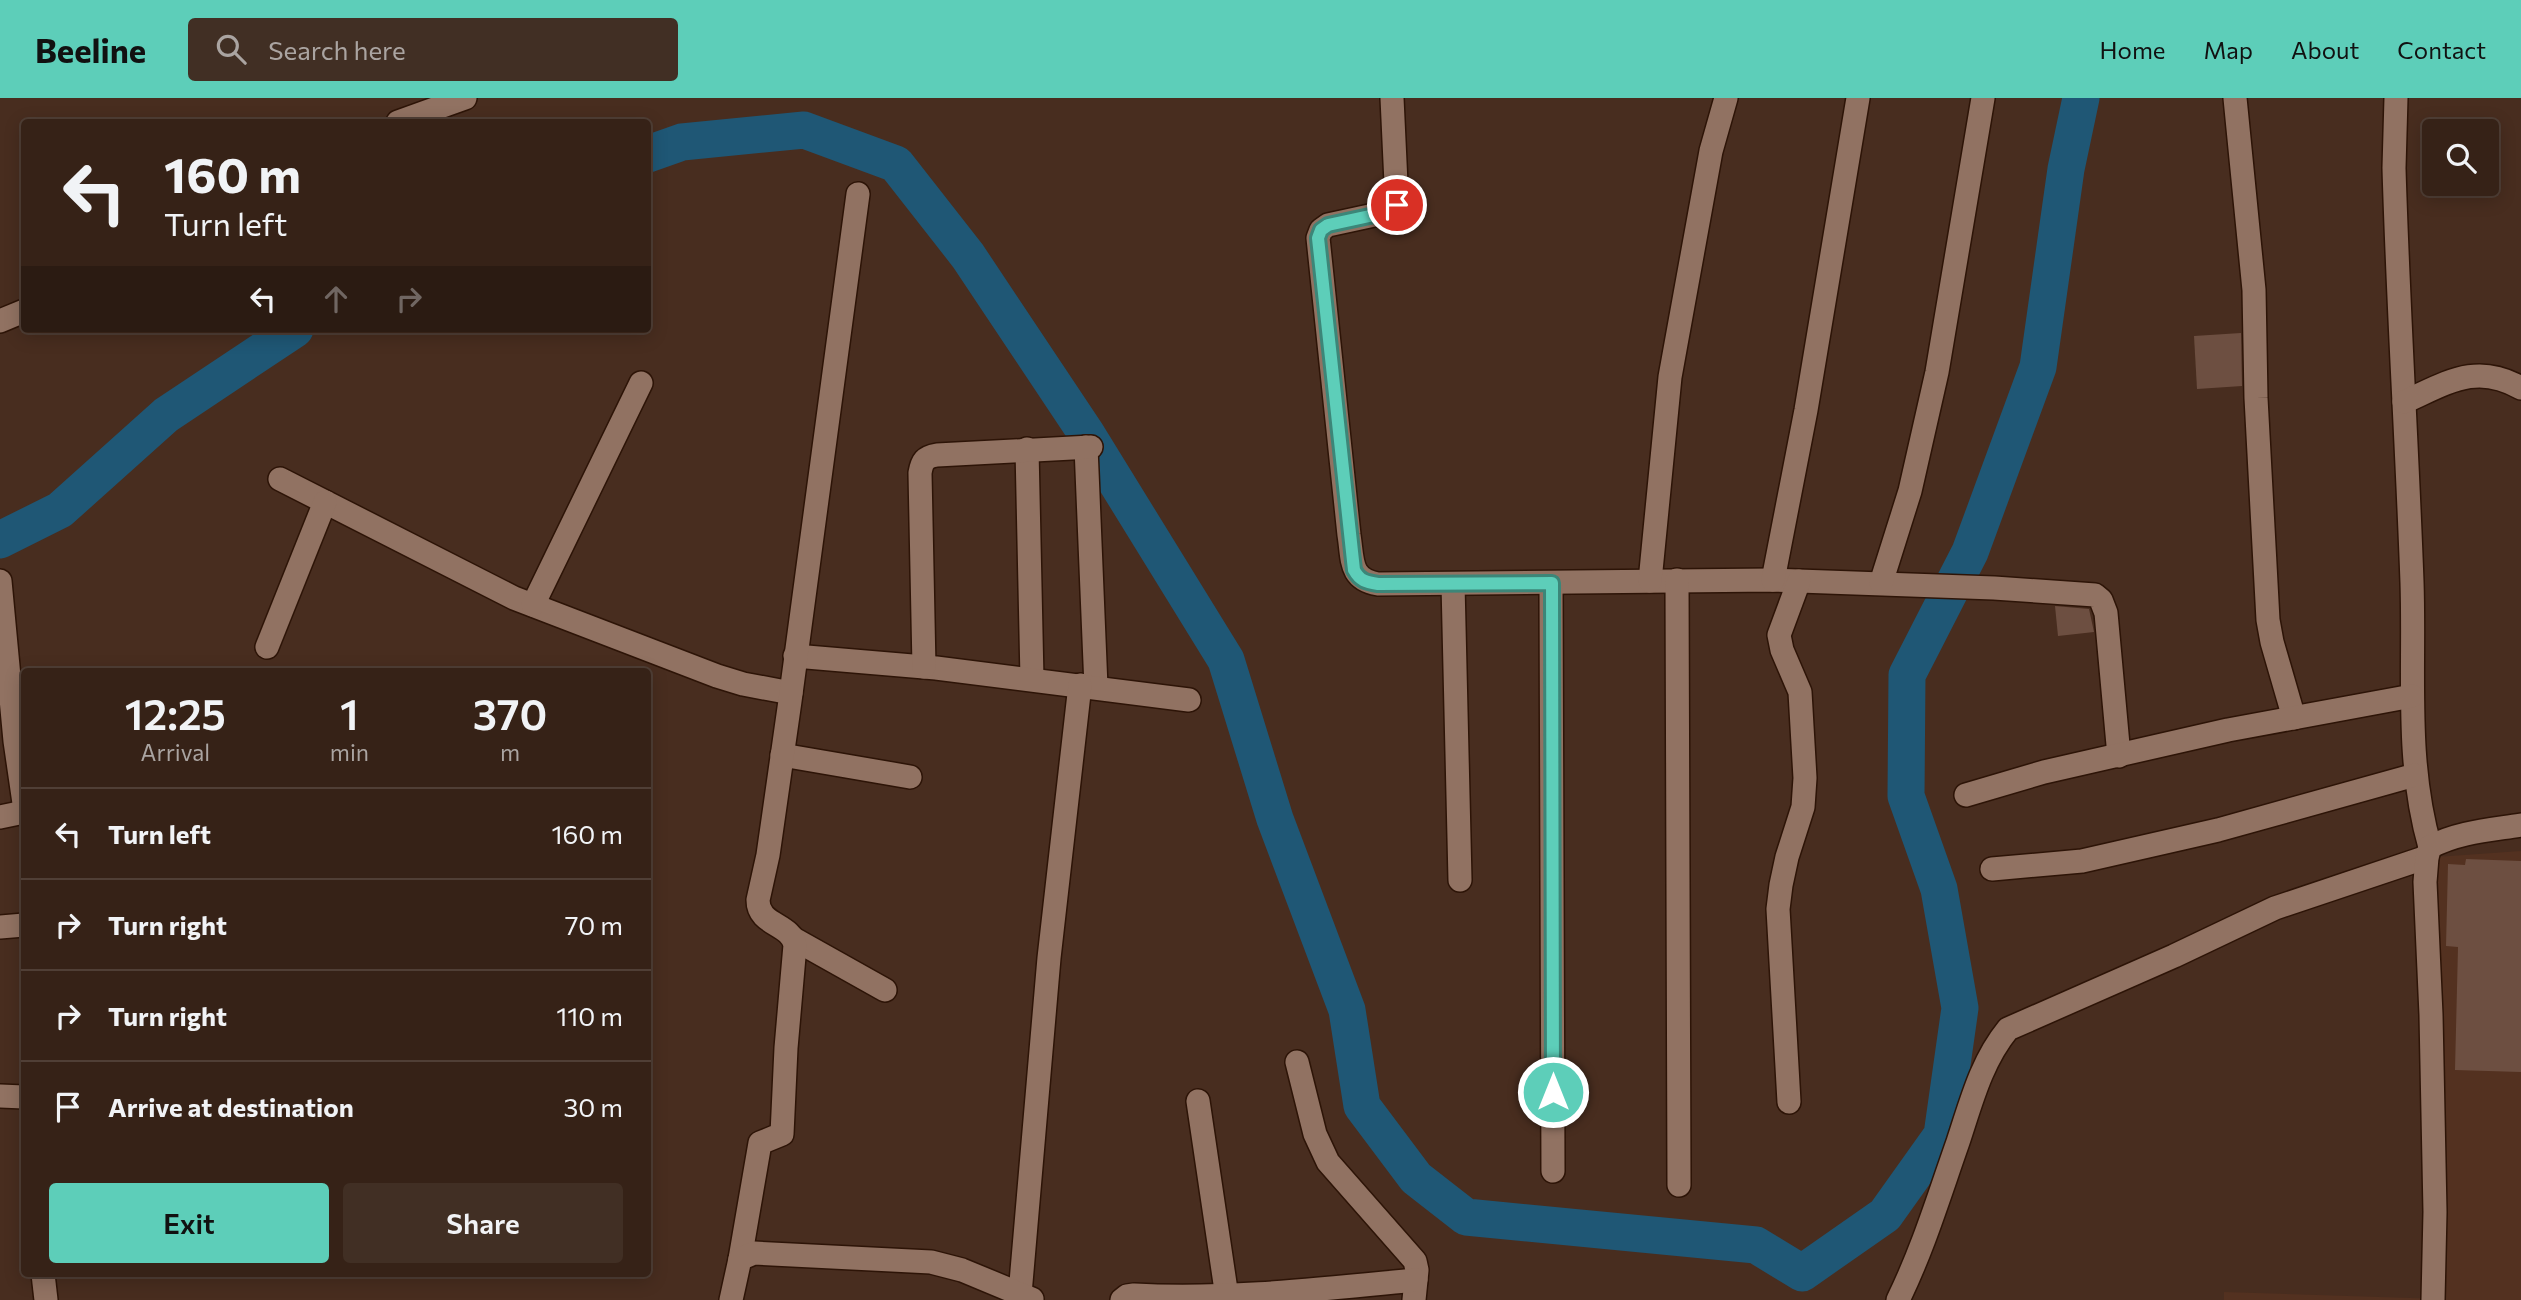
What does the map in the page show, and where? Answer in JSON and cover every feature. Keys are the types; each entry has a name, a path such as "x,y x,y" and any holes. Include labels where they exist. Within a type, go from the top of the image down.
{"street":[{"path":"406,119 465,98"},
{"path":"1392,98 1397,205 1388,212 1328,225 1321,230 1318,238 1349,535 1354,570 1359,578 1366,582 1453,584 1773,580 1994,588 2095,595 2101,600 2106,613 2119,756"},
{"path":"1650,581 1670,377 1711,150 1726,98"},
{"path":"1773,580 1806,410 1858,98"},
{"path":"1887,584 1935,386 1983,98"},
{"path":"2235,98 2254,290 2268,620 2294,718"},
{"path":"2396,98 2394,168 2412,587 2415,775 2428,852 2425,882 2435,1198 2433,1300"},
{"path":"858,194 791,693 758,907 764,917 791,934 794,939 885,990"},
{"path":"0,321 21,312"},
{"path":"2404,402 2439,387 2481,374 2495,376 2521,388"},
{"path":"533,605 641,383"},
{"path":"740,1259 754,1253 771,1253 931,1262 962,1270 1027,1297 1049,958 1088,686 1088,447 937,455 927,457 922,463 924,667"},
{"path":"1027,449 1032,679"},
{"path":"280,479 514,598 717,676 791,693"},
{"path":"268,646 325,502"},
{"path":"1677,580 1679,1185"},
{"path":"1789,1102 1778,909 1787,857 1803,807 1805,778 1800,692 1782,650 1779,635 1799,581"},
{"path":"1552,583 1553,1171"},
{"path":"1453,584 1460,880"},
{"path":"1,590 4,651 18,688 15,741 21,782"},
{"path":"795,656 1032,679 1189,700"},
{"path":"1966,795 2044,772 2228,730 2412,696"},
{"path":"782,755 910,777"},
{"path":"1992,869 2082,861 2218,830 2415,775"},
{"path":"0,817 21,813"},
{"path":"1898,1300 1919,1256 1978,1082 1992,1048 2008,1029 2275,908 2428,852 2455,836 2521,825"},
{"path":"0,927 21,925"},
{"path":"731,1300 760,1143 782,1133 794,939"},
{"path":"1122,1300 1133,1295 1171,1298 1415,1290 1415,1261 1410,1252 1328,1161 1315,1134 1297,1062"},
{"path":"0,1096 21,1097"},
{"path":"1198,1101 1227,1297"},
{"path":"43,1277 46,1300"}],"shaded area":[{"path":"2521,851 2521,1300 2224,1300 2224,1292 2441,1299 2436,857"}],"building":[{"path":"2241,333 2242,386 2197,389 2194,336"},
{"path":"2055,606 2089,609 2094,632 2058,636"},
{"path":"2466,859 2521,861 2521,1072 2455,1070 2458,947 2446,946 2448,864 2465,865"}],"waterway":[{"path":"651,153 682,142 804,130 896,164 968,256 1086,433 1226,660 1275,819 1347,1010 1362,1106 1416,1178 1466,1217 1756,1245 1802,1273 1885,1215 1942,1135 1960,1008 1939,889 1906,796 1907,675 1970,552 2038,367 2066,169 2081,98"},
{"path":"0,540 60,510 166,415 289,333"}],"route":[{"path":"1397,205 1388,212 1328,225 1321,230 1318,238 1354,570 1359,578 1378,584 1552,583 1553,1092"}]}
